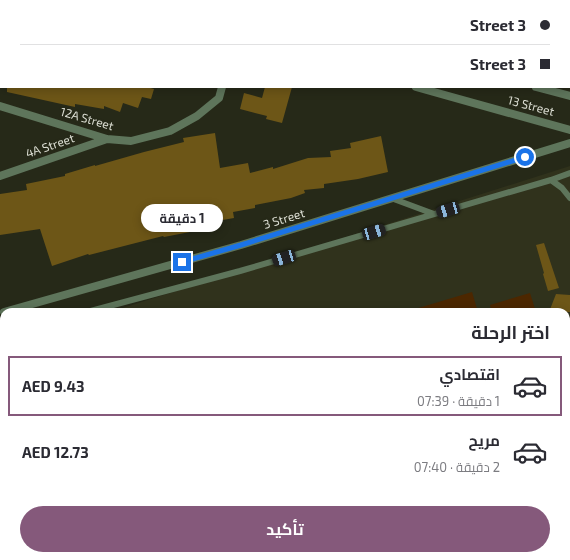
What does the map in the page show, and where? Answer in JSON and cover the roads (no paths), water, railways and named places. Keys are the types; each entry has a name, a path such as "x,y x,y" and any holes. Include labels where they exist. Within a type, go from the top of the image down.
{"street":[{"name":"12A Street","path":"0,106 107,139 131,141 170,131 197,116 219,98 222,88"},
{"name":"13 Street","path":"540,88 570,96"},
{"name":"13 Street","path":"434,89 570,130"},
{"name":"4A Street","path":"0,176 107,139"},
{"name":"3 Street","path":"18,308 241,245 570,143"}],"lane":[{"path":"102,308 240,272 551,180 570,173"},
{"path":"551,180 562,188 570,198"},
{"path":"391,198 434,214"}]}
